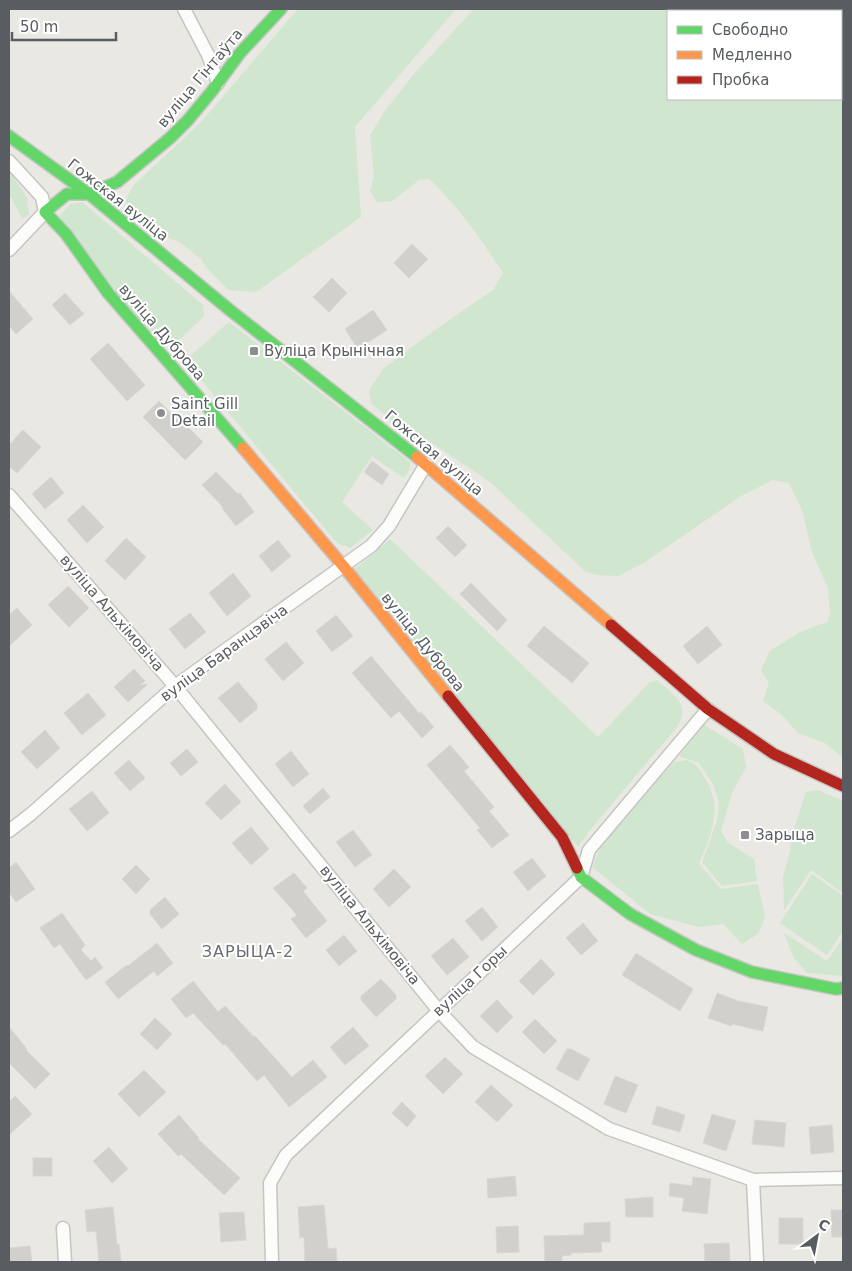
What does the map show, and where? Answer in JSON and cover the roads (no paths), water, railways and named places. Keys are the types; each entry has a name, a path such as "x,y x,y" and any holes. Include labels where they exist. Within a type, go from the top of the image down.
{"street":[{"path":"184,9 208,55 218,83"},
{"name":"вуліца Гінтаўта","path":"45,212 67,194 89,194 117,182 170,138 188,120 240,53 281,9"},
{"name":"Гожская вуліца","path":"9,136 89,194 230,311 426,464 708,709 774,754 843,786"},
{"path":"9,161 42,197 45,212 9,250"},
{"name":"вуліца Дуброва","path":"45,212 66,234 108,293 344,567 562,836 582,877 630,914 696,950 752,972 836,989 843,988"},
{"name":"вуліца Баранцэвіча","path":"9,832 175,686 372,546 389,526 426,464"},
{"name":"вуліца Альхімовіча","path":"9,495 175,686 439,1011 473,1047 609,1129 753,1180 843,1178"},
{"path":"582,877 589,850 708,709"},
{"name":"вуліца Горы","path":"272,1262 270,1183 286,1156 582,877"},
{"path":"753,1180 757,1262"},
{"path":"63,1228 65,1262"}],"place":[{"name":"Вуліца Крынічная","path":"254,351"},
{"name":"Saint Gill Detail","path":"161,413"},
{"name":"Зарыца","path":"745,835"}],"district":[{"name":"ЗАРЫЦА-2","path":"248,951"}]}
